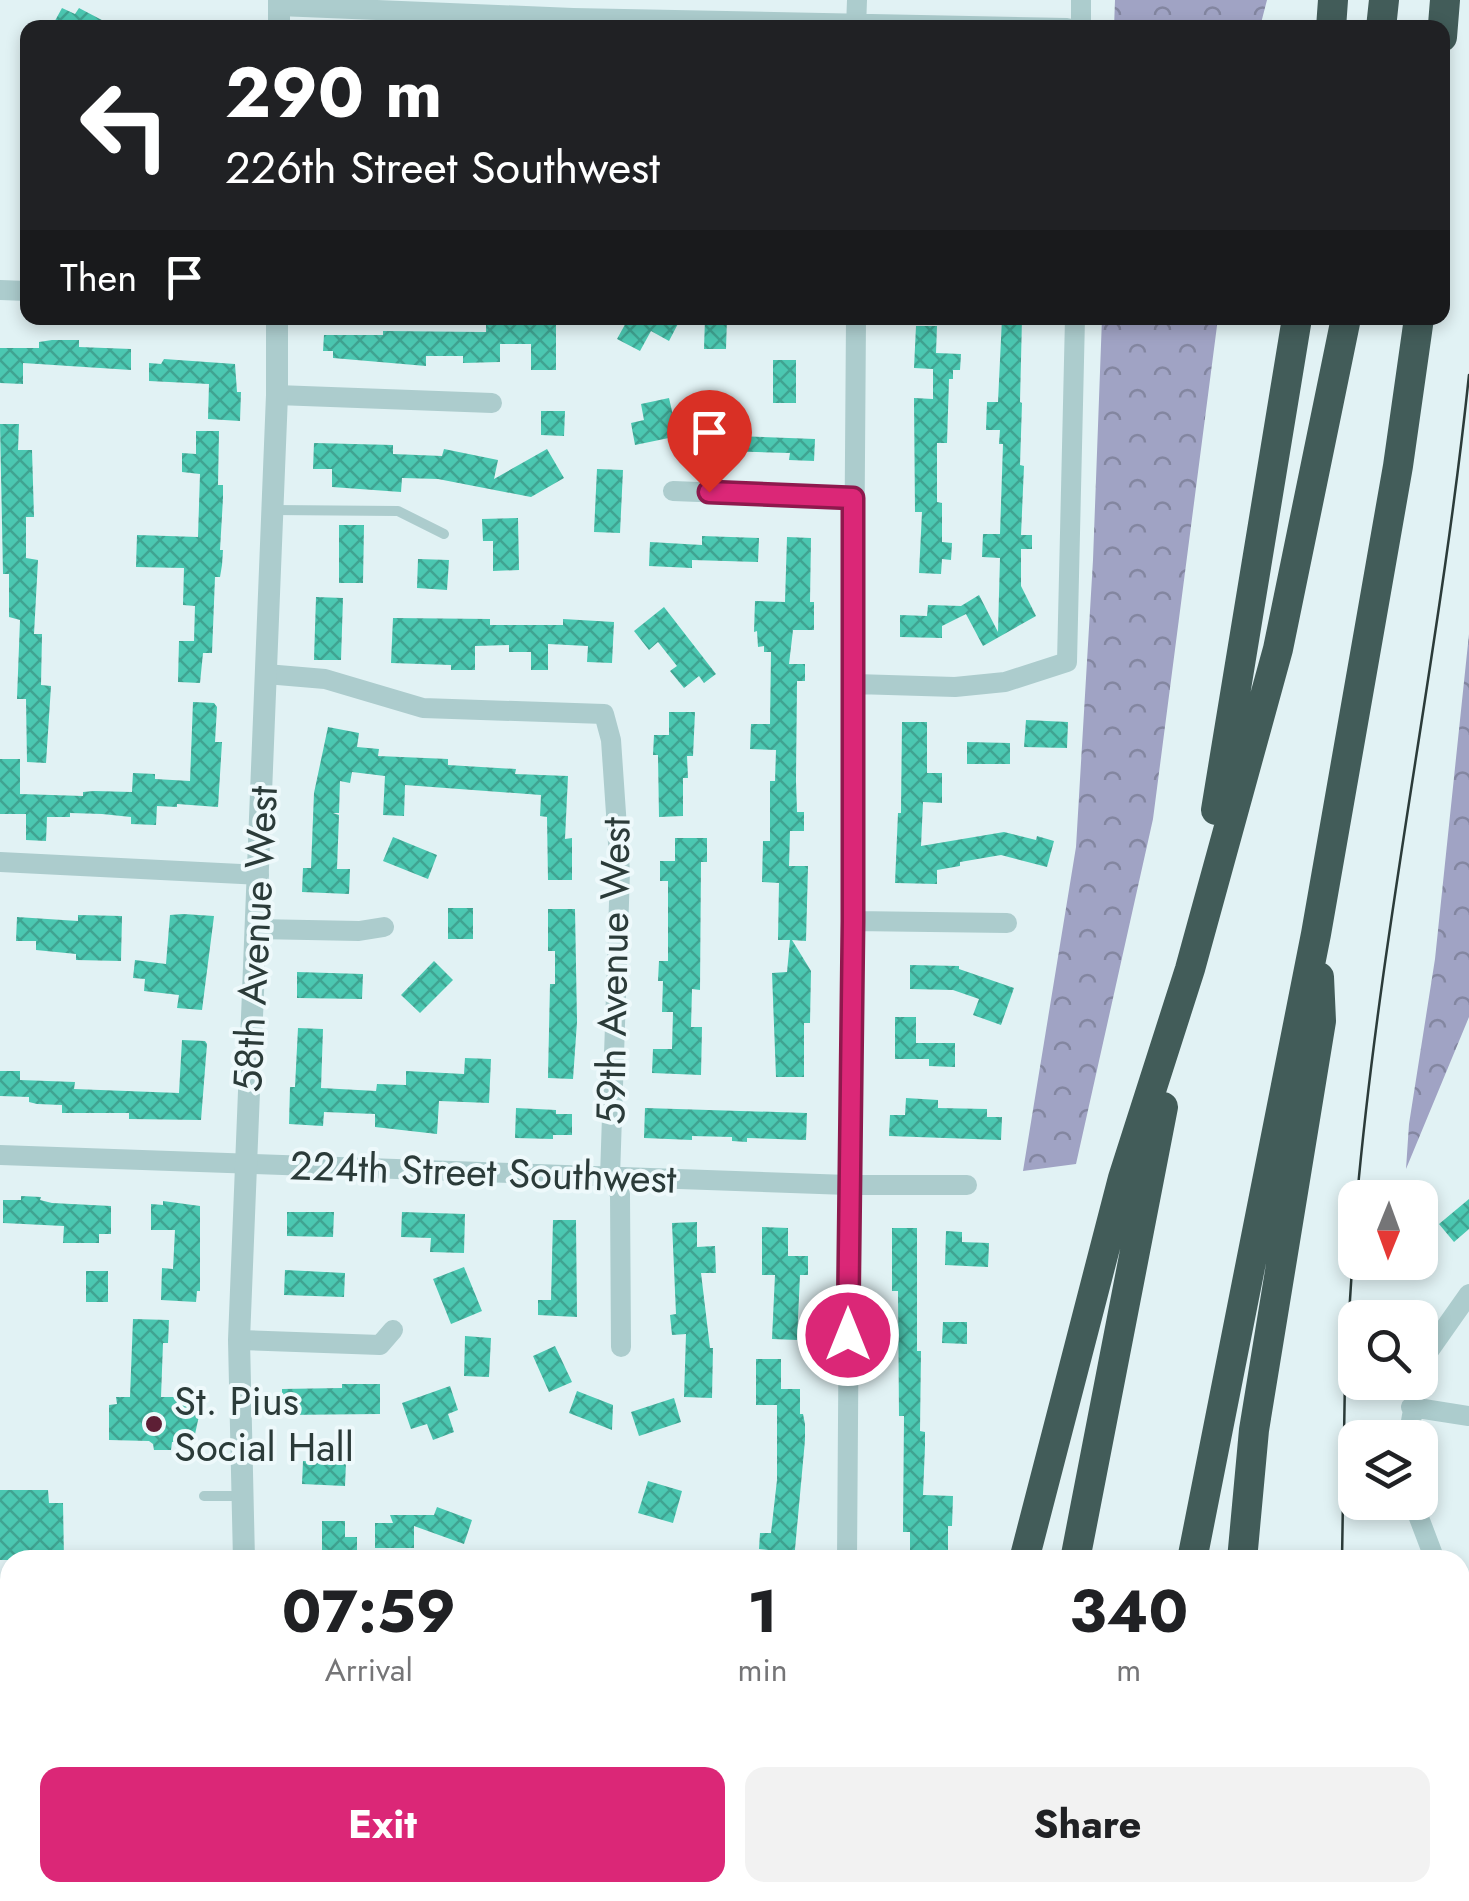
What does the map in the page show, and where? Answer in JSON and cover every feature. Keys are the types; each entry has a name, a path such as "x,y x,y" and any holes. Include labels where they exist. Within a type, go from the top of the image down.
{"highway":[{"path":"1076,1550 1190,969 1296,325"},
{"path":"1027,1550 1123,1178 1190,969 1278,650 1345,325"},
{"path":"1194,1550 1316,934 1398,466 1418,325"},
{"path":"1243,1550 1254,1430 1322,1020 1316,934"}],"street":[{"path":"279,11 573,9 756,20"},
{"name":"58th Avenue West","path":"244,1550 239,1340 277,325"},
{"path":"846,1550 856,325"},
{"path":"854,684 954,687 1005,682 1067,662 1075,325"},
{"path":"277,395 492,403"},
{"path":"673,490 853,498"},
{"name":"59th Avenue West","path":"266,674 325,679 424,708 604,714 611,740 620,872 610,1177 620,1194 620,1347"},
{"path":"0,862 259,875"},
{"path":"853,921 1007,924"},
{"path":"256,929 359,932 384,926"},
{"name":"224th Street Southwest","path":"0,1155 967,1186"},
{"path":"1438,1339 1469,1294"},
{"path":"239,1340 380,1345 393,1330"},
{"path":"1410,1420 1413,1400"},
{"path":"1411,1407 1469,1416"},
{"path":"1421,1520 1431,1550"}],"lane":[{"path":"272,510 398,511 444,534"},
{"path":"204,1496 242,1496"}],"green space":[{"path":"1115,0 1267,0 1262,20 1114,20"},
{"path":"1102,325 1217,325 1153,819 1076,1164 1023,1171 1076,847"},
{"path":"1469,634 1469,1017 1406,1169 1409,1124 1435,959"}],"building":[{"path":"62,8 75,14 79,8 102,20 55,20"},
{"path":"486,325 556,325 556,370 531,370 531,344 500,344 500,362 463,363 463,356 426,356 426,366 333,358 333,351 323,351 324,335 486,332"},
{"path":"625,325 677,325 669,341 651,331 640,351 617,339"},
{"path":"705,325 727,325 726,349 704,349"},
{"path":"1002,325 1022,325 1021,535 1032,535 1032,549 1021,549 1021,586 1036,616 983,646 966,614 942,626 942,638 900,637 900,615 927,616 928,605 961,606 979,595 998,632 1000,558 982,557 983,534 1000,534 1003,444 999,444 1000,430 986,430 987,402 998,402"},
{"path":"916,326 937,326 936,353 961,354 960,370 953,370 953,379 949,379 947,443 937,443 942,542 952,543 951,560 942,559 941,574 919,573 922,512 915,512 914,398 933,399 933,369 914,368"},
{"path":"79,340 79,347 131,349 131,370 23,363 23,384 0,383 0,348 39,348 39,342"},
{"path":"164,359 235,364 237,392 241,392 240,421 208,419 209,384 149,381 149,363 161,364"},
{"path":"773,360 796,360 796,403 773,403"},
{"path":"669,398 675,424 736,425 735,436 815,439 814,461 789,460 790,453 693,450 693,433 635,445 631,423 644,420 641,404"},
{"path":"541,411 565,411 564,436 541,435"},
{"path":"0,424 19,424 18,450 32,450 34,517 26,517 26,558 38,560 34,634 42,634 41,685 51,686 46,763 27,762 26,699 17,699 20,620 9,617 9,574 3,574"},
{"path":"196,431 219,431 218,485 223,485 223,550 220,577 215,577 212,653 203,653 200,683 178,682 179,641 194,641 195,606 183,605 184,568 136,567 137,535 198,537 200,474 182,472 182,453 196,454"},
{"path":"314,443 393,445 393,454 442,456 444,449 498,460 494,479 547,449 564,478 531,497 438,479 402,478 401,492 332,487 332,469 313,469"},
{"path":"597,469 623,470 620,533 594,532"},
{"path":"518,518 519,570 493,571 493,541 483,541 482,519"},
{"path":"339,525 364,525 363,583 339,583"},
{"path":"702,536 759,538 758,562 692,560 692,568 649,566 650,542 702,545"},
{"path":"787,537 811,538 810,602 814,602 814,630 793,630 789,664 805,664 805,681 797,681 796,781 797,812 804,812 804,831 790,831 789,866 808,866 806,941 792,940 811,971 810,1023 804,1023 804,1077 776,1077 772,973 787,972 790,940 778,940 779,883 762,882 763,841 770,841 770,781 775,781 776,750 750,749 751,724 770,724 771,652 764,652 764,646 758,647 757,631 754,632 755,601 785,602"},
{"path":"418,559 449,560 447,590 417,588"},
{"path":"316,597 343,598 341,660 314,660"},
{"path":"664,607 716,674 704,683 699,676 684,688 670,671 677,666 658,642 649,650 634,631"},
{"path":"393,618 490,619 490,625 563,625 563,619 614,622 612,663 587,662 588,646 548,644 548,670 531,670 531,652 509,652 509,645 475,646 475,670 391,663"},
{"path":"193,702 214,703 217,707 215,742 222,742 218,807 157,806 156,825 131,824 131,817 102,814 47,817 46,841 26,840 26,814 0,814 0,759 20,759 20,794 83,796 83,792 94,791 132,792 133,773 190,781"},
{"path":"669,712 695,712 693,756 687,756 688,778 683,778 683,816 659,817 654,735 669,735"},
{"path":"1026,720 1068,722 1067,748 1024,747"},
{"path":"902,722 927,722 927,773 942,773 942,803 923,802 921,846 1004,832 1036,840 1037,836 1054,841 1047,867 1001,855 937,870 937,884 895,883"},
{"path":"328,727 359,733 357,747 379,749 378,756 448,759 448,765 568,776 565,839 572,838 572,880 548,880 547,817 540,816 541,795 405,785 404,816 383,815 385,776 352,772 350,783 340,781 339,813 333,813 339,815 337,869 350,869 349,894 302,892 303,868 311,868 314,793"},
{"path":"967,742 1010,743 1010,764 967,764"},
{"path":"393,837 437,855 428,879 383,861"},
{"path":"675,838 707,838 707,862 701,862 700,990 692,989 691,1027 702,1027 701,1075 652,1073 653,1049 672,1049 673,1012 662,1012 663,981 658,981 659,961 668,961 668,881 660,881 660,861 675,861"},
{"path":"448,908 473,908 473,939 448,939"},
{"path":"548,909 575,909 577,1022 573,1079 548,1078 550,984 555,984 555,951 548,951"},
{"path":"78,915 122,916 121,961 76,960 76,954 36,950 36,941 16,941 17,917 78,921"},
{"path":"170,915 214,916 202,1010 177,1008 179,995 144,991 145,979 133,978 135,960 166,964"},
{"path":"434,961 453,980 420,1013 401,995"},
{"path":"910,965 959,966 1014,988 1001,1025 973,1015 979,999 953,990 910,989"},
{"path":"297,972 363,974 362,999 297,998"},
{"path":"895,1017 916,1017 916,1043 955,1043 955,1067 929,1066 929,1059 895,1059"},
{"path":"298,1028 323,1029 321,1088 376,1091 377,1084 406,1085 406,1071 464,1074 465,1058 491,1059 489,1103 439,1101 437,1134 375,1127 375,1114 324,1112 323,1126 289,1124"},
{"path":"182,1040 207,1044 201,1120 129,1119 129,1113 62,1113 62,1105 37,1104 29,1102 29,1097 0,1096 0,1071 20,1071 20,1080 75,1082 74,1089 179,1093"},
{"path":"906,1098 938,1100 938,1108 987,1109 987,1117 1002,1117 1001,1140 889,1136 890,1115 905,1115"},
{"path":"516,1108 572,1114 572,1135 515,1138"},
{"path":"645,1108 807,1113 806,1140 644,1138"},
{"path":"21,1196 41,1197 40,1200 52,1203 111,1206 111,1234 99,1234 99,1243 63,1243 64,1226 3,1223 3,1200 21,1200"},
{"path":"1469,1199 1469,1229 1454,1242 1439,1224"},
{"path":"163,1201 200,1206 200,1291 196,1302 161,1300 162,1268 173,1269 175,1230 151,1230 151,1204 163,1205"},
{"path":"287,1212 334,1212 333,1237 287,1236"},
{"path":"402,1212 465,1214 464,1253 430,1252 431,1238 401,1237"},
{"path":"553,1220 576,1220 577,1317 538,1315 538,1300 551,1300"},
{"path":"697,1222 697,1247 715,1246 716,1273 701,1273 713,1348 712,1398 684,1397 686,1334 672,1335 670,1315 676,1314 672,1223"},
{"path":"762,1227 788,1228 788,1256 808,1256 808,1275 800,1275 797,1340 772,1339 775,1275 762,1275"},
{"path":"892,1228 917,1228 920,1431 925,1432 923,1495 953,1496 948,1550 910,1550 910,1532 903,1532 904,1416 899,1416 898,1291 892,1291"},
{"path":"946,1231 962,1232 962,1242 989,1243 988,1267 945,1265"},
{"path":"464,1267 482,1311 451,1324 433,1279"},
{"path":"285,1270 345,1273 344,1297 284,1295"},
{"path":"86,1271 108,1271 108,1302 86,1302"},
{"name":"St. Pius Social Hall","path":"133,1319 169,1320 168,1343 163,1343 161,1397 195,1397 200,1411 194,1439 172,1442 171,1450 154,1450 149,1441 109,1440 109,1405 117,1404 116,1397 130,1397"},
{"path":"943,1322 967,1322 967,1344 942,1343"},
{"path":"465,1336 491,1338 489,1377 464,1376"},
{"path":"555,1346 572,1382 549,1392 533,1356"},
{"path":"756,1359 781,1359 781,1389 800,1389 800,1414 805,1424 795,1550 759,1549 760,1533 771,1533 777,1480 777,1405 756,1405"},
{"path":"342,1384 380,1384 380,1414 282,1415 282,1389 342,1388"},
{"path":"450,1386 458,1410 448,1414 454,1432 433,1440 427,1424 411,1429 402,1403"},
{"path":"577,1391 613,1405 612,1430 569,1413"},
{"path":"674,1398 681,1422 639,1436 631,1412"},
{"path":"303,1461 346,1462 345,1486 302,1484"},
{"path":"648,1481 682,1491 673,1523 638,1513"},
{"path":"0,1490 48,1490 49,1503 63,1503 64,1550 0,1550"},
{"path":"437,1507 472,1520 464,1544 414,1526 414,1548 375,1548 375,1523 393,1523 390,1515 434,1515"},
{"path":"322,1521 345,1521 345,1537 357,1537 357,1550 322,1550"}],"tram line":[{"path":"1359,1180 1381,992 1443,581 1469,375"},
{"path":"1342,1550 1351,1280"}],"place":[{"name":"St. Pius Social Hall","path":"154,1424"}],"route":[{"path":"709,492 853,498 848,1335"}]}
